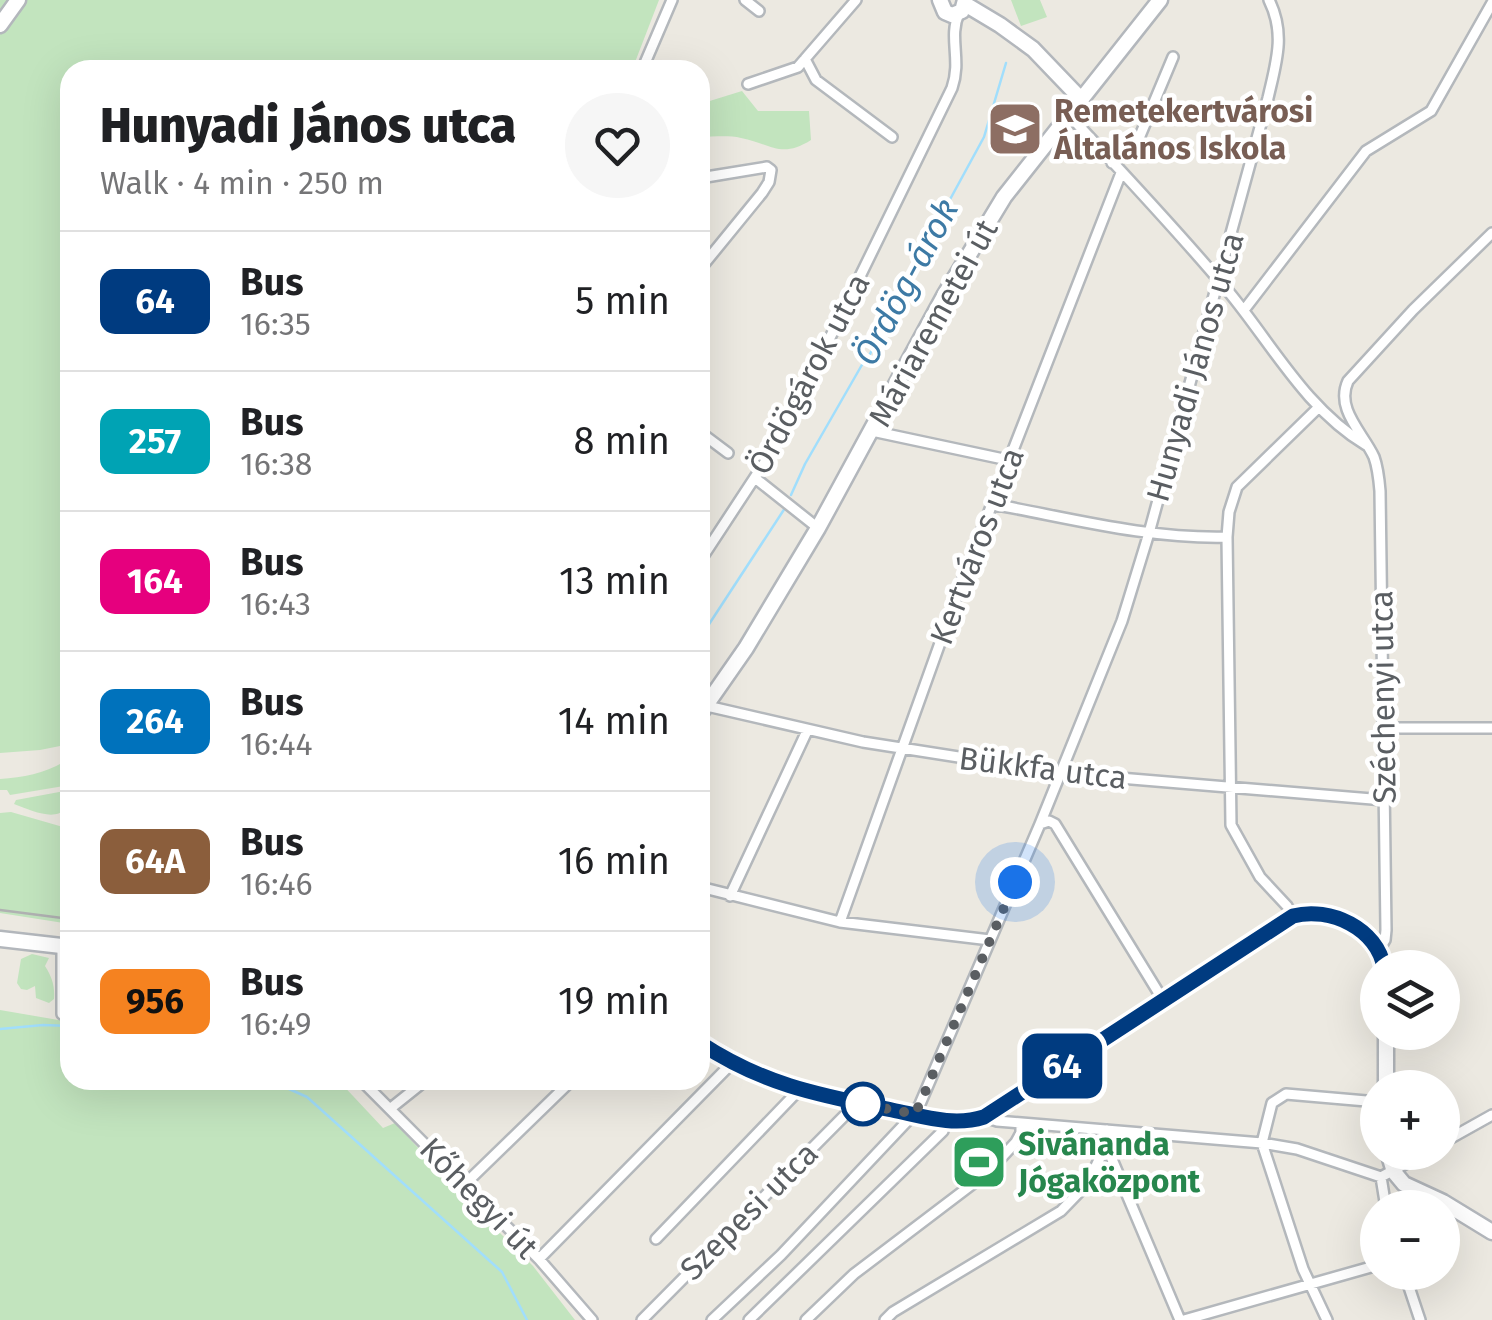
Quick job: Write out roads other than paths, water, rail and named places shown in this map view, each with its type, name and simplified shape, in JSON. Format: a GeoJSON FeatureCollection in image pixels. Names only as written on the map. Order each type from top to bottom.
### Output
{"type":"FeatureCollection","features":[{"type":"Feature","properties":{"kind":"street"},"geometry":{"type":"LineString","coordinates":[[0,25],[18,0]]}},
{"type":"Feature","properties":{"kind":"street"},"geometry":{"type":"LineString","coordinates":[[646,60],[672,0]]}},
{"type":"Feature","properties":{"kind":"street"},"geometry":{"type":"LineString","coordinates":[[746,0],[760,11]]}},
{"type":"Feature","properties":{"kind":"street"},"geometry":{"type":"LineString","coordinates":[[748,84],[798,67],[856,0]]}},
{"type":"Feature","properties":{"kind":"street"},"geometry":{"type":"LineString","coordinates":[[941,0],[945,12],[952,15],[963,7],[1000,25],[1033,49],[1080,98]]}},
{"type":"Feature","properties":{"kind":"street","name":"Máriaremetei út"},"geometry":{"type":"LineString","coordinates":[[710,700],[818,528],[1004,197],[1160,0]]}},
{"type":"Feature","properties":{"kind":"street","name":"Hunyadi János utca"},"geometry":{"type":"LineString","coordinates":[[712,1320],[781,1255],[914,1114],[1040,824],[1122,622],[1149,533],[1276,60],[1280,31],[1269,0]]}},
{"type":"Feature","properties":{"kind":"street"},"geometry":{"type":"LineString","coordinates":[[1244,310],[1366,151],[1431,110],[1492,3]]}},
{"type":"Feature","properties":{"kind":"street","name":"Ördögárok utca"},"geometry":{"type":"LineString","coordinates":[[710,543],[782,436],[952,88],[958,69],[954,31],[963,7]]}},
{"type":"Feature","properties":{"kind":"street"},"geometry":{"type":"LineString","coordinates":[[1112,163],[1136,142],[1173,57]]}},
{"type":"Feature","properties":{"kind":"street"},"geometry":{"type":"LineString","coordinates":[[805,60],[816,80],[892,136]]}},
{"type":"Feature","properties":{"kind":"street"},"geometry":{"type":"LineString","coordinates":[[1068,114],[1219,280],[1293,378],[1345,432],[1367,445]]}},
{"type":"Feature","properties":{"kind":"street"},"geometry":{"type":"LineString","coordinates":[[710,176],[767,167],[771,170],[762,193],[710,257]]}},
{"type":"Feature","properties":{"kind":"street","name":"Kertváros utca"},"geometry":{"type":"LineString","coordinates":[[840,922],[1008,460],[1121,173]]}},
{"type":"Feature","properties":{"kind":"street"},"geometry":{"type":"LineString","coordinates":[[1492,233],[1482,242],[1492,251]]}},
{"type":"Feature","properties":{"kind":"street","name":"Széchenyi utca"},"geometry":{"type":"LineString","coordinates":[[1379,950],[1386,930],[1380,490],[1375,460],[1345,407],[1344,397],[1348,381],[1482,242]]}},
{"type":"Feature","properties":{"kind":"street"},"geometry":{"type":"LineString","coordinates":[[1293,916],[1260,876],[1231,825],[1226,537],[1237,486],[1320,407]]}},
{"type":"Feature","properties":{"kind":"street"},"geometry":{"type":"LineString","coordinates":[[1345,432],[1351,433],[1356,426]]}},
{"type":"Feature","properties":{"kind":"street"},"geometry":{"type":"LineString","coordinates":[[872,431],[1008,460]]}},
{"type":"Feature","properties":{"kind":"street"},"geometry":{"type":"LineString","coordinates":[[710,440],[728,454]]}},
{"type":"Feature","properties":{"kind":"street"},"geometry":{"type":"LineString","coordinates":[[756,478],[818,528]]}},
{"type":"Feature","properties":{"kind":"street"},"geometry":{"type":"LineString","coordinates":[[992,504],[1149,533],[1186,538],[1226,537]]}},
{"type":"Feature","properties":{"kind":"street","name":"Bükkfa utca"},"geometry":{"type":"LineString","coordinates":[[710,711],[902,749],[1060,773],[1384,800]]}},
{"type":"Feature","properties":{"kind":"street"},"geometry":{"type":"LineString","coordinates":[[1383,728],[1492,728]]}},
{"type":"Feature","properties":{"kind":"street"},"geometry":{"type":"LineString","coordinates":[[730,896],[807,731]]}},
{"type":"Feature","properties":{"kind":"street"},"geometry":{"type":"LineString","coordinates":[[1040,824],[1055,824],[1160,996]]}},
{"type":"Feature","properties":{"kind":"street"},"geometry":{"type":"LineString","coordinates":[[710,890],[840,922],[990,940]]}},
{"type":"Feature","properties":{"kind":"street"},"geometry":{"type":"LineString","coordinates":[[710,1049],[732,1063],[799,1090],[945,1121],[971,1121],[984,1117],[1160,996],[1293,916],[1321,914],[1344,922],[1365,933],[1379,950]]}},
{"type":"Feature","properties":{"kind":"street"},"geometry":{"type":"LineString","coordinates":[[0,939],[60,946]]}},
{"type":"Feature","properties":{"kind":"street"},"geometry":{"type":"LineString","coordinates":[[710,1085],[732,1063]]}},
{"type":"Feature","properties":{"kind":"street","name":"Kőhegyi út"},"geometry":{"type":"LineString","coordinates":[[372,1090],[539,1259],[592,1320]]}},
{"type":"Feature","properties":{"kind":"street"},"geometry":{"type":"LineString","coordinates":[[391,1108],[414,1090]]}},
{"type":"Feature","properties":{"kind":"street"},"geometry":{"type":"LineString","coordinates":[[465,1184],[562,1090]]}},
{"type":"Feature","properties":{"kind":"street"},"geometry":{"type":"LineString","coordinates":[[539,1259],[705,1090]]}},
{"type":"Feature","properties":{"kind":"street"},"geometry":{"type":"LineString","coordinates":[[656,1239],[799,1090]]}},
{"type":"Feature","properties":{"kind":"street"},"geometry":{"type":"LineString","coordinates":[[1327,1320],[1310,1285],[1262,1143],[1272,1103],[1286,1094],[1360,1100]]}},
{"type":"Feature","properties":{"kind":"street","name":"Szepesi utca"},"geometry":{"type":"LineString","coordinates":[[642,1320],[857,1103]]}},
{"type":"Feature","properties":{"kind":"street"},"geometry":{"type":"LineString","coordinates":[[1460,1133],[1492,1115]]}},
{"type":"Feature","properties":{"kind":"street"},"geometry":{"type":"LineString","coordinates":[[984,1117],[1297,1149],[1387,1175],[1492,1232]]}},
{"type":"Feature","properties":{"kind":"street"},"geometry":{"type":"LineString","coordinates":[[750,1320],[944,1131],[945,1121]]}},
{"type":"Feature","properties":{"kind":"street"},"geometry":{"type":"LineString","coordinates":[[806,1320],[854,1274],[987,1173],[1016,1142],[1021,1123]]}},
{"type":"Feature","properties":{"kind":"street"},"geometry":{"type":"LineString","coordinates":[[885,1320],[1061,1211],[1088,1183],[1106,1145],[1107,1130]]}},
{"type":"Feature","properties":{"kind":"street"},"geometry":{"type":"LineString","coordinates":[[1106,1145],[1182,1320],[1360,1270]]}},
{"type":"Feature","properties":{"kind":"street"},"geometry":{"type":"LineString","coordinates":[[1387,1170],[1387,1190]]}},
{"type":"Feature","properties":{"kind":"street"},"geometry":{"type":"LineString","coordinates":[[1387,1175],[1395,1170]]}},
{"type":"Feature","properties":{"kind":"street"},"geometry":{"type":"LineString","coordinates":[[1410,1290],[1420,1320]]}},
{"type":"Feature","properties":{"kind":"waterway","name":"Ördög-árok"},"geometry":{"type":"LineString","coordinates":[[791,495],[890,311],[906,290],[984,137],[1006,63]]}},
{"type":"Feature","properties":{"kind":"waterway","name":"Ördög-árok"},"geometry":{"type":"LineString","coordinates":[[710,623],[785,508]]}},
{"type":"Feature","properties":{"kind":"waterway","name":"Ördög-árok"},"geometry":{"type":"LineString","coordinates":[[0,1029],[60,1026]]}},
{"type":"Feature","properties":{"kind":"waterway"},"geometry":{"type":"LineString","coordinates":[[291,1090],[307,1097],[502,1272],[527,1320]]}},
{"type":"Feature","properties":{"kind":"tram line"},"geometry":{"type":"LineString","coordinates":[[0,910],[60,918]]}},
{"type":"Feature","properties":{"kind":"place","name":"Remetekertvárosi Általános Iskola"},"geometry":{"type":"Point","coordinates":[1015,129]}},
{"type":"Feature","properties":{"kind":"place","name":"Sivánanda Jógaközpont"},"geometry":{"type":"Point","coordinates":[979,1162]}}]}
